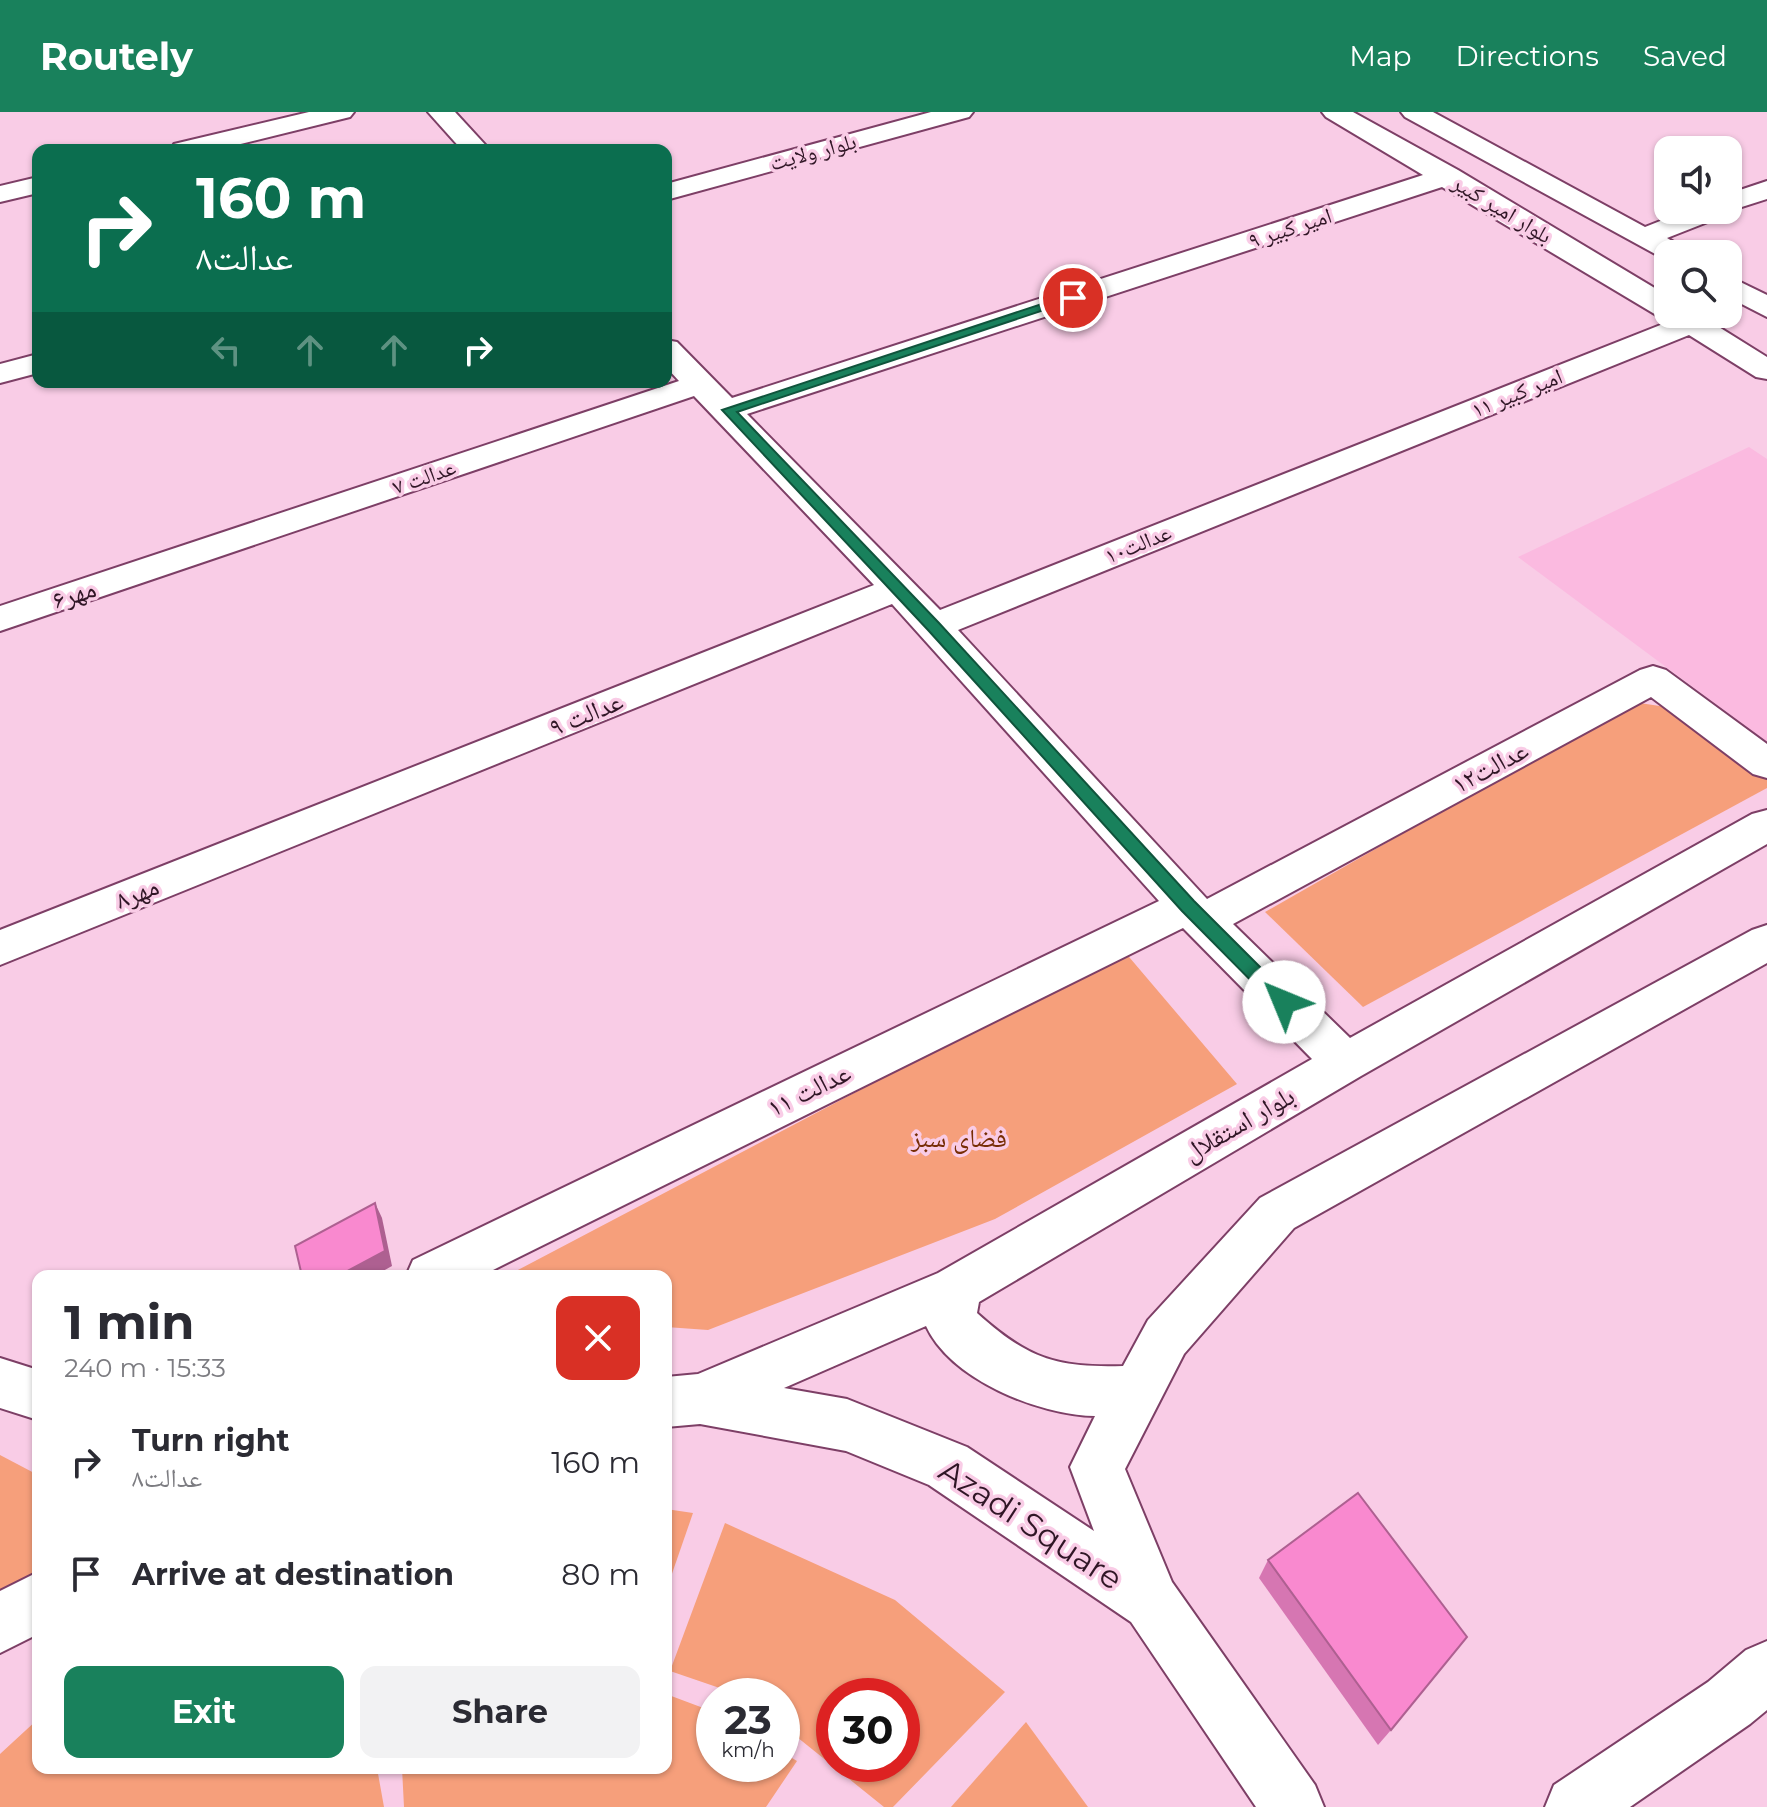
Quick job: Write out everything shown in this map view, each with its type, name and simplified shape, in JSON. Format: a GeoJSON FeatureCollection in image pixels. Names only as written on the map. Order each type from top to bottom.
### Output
{"type":"FeatureCollection","features":[{"type":"Feature","properties":{"kind":"street"},"geometry":{"type":"LineString","coordinates":[[208,144],[341,112]]}},
{"type":"Feature","properties":{"kind":"street"},"geometry":{"type":"LineString","coordinates":[[441,112],[471,144]]}},
{"type":"Feature","properties":{"kind":"street","name":"بلوار ولایت"},"geometry":{"type":"LineString","coordinates":[[672,164],[864,112]]}},
{"type":"Feature","properties":{"kind":"street","name":"بلوار ولایت"},"geometry":{"type":"LineString","coordinates":[[672,190],[960,112]]}},
{"type":"Feature","properties":{"kind":"street","name":"بلوار امیر کبیر"},"geometry":{"type":"LineString","coordinates":[[1335,112],[1654,296]]}},
{"type":"Feature","properties":{"kind":"street","name":"بلوار امیر کبیر"},"geometry":{"type":"LineString","coordinates":[[1414,112],[1654,242]]}},
{"type":"Feature","properties":{"kind":"street","name":"امیر کبیر ۹"},"geometry":{"type":"LineString","coordinates":[[728,410],[1448,176]]}},
{"type":"Feature","properties":{"kind":"street"},"geometry":{"type":"LineString","coordinates":[[0,194],[32,186]]}},
{"type":"Feature","properties":{"kind":"street"},"geometry":{"type":"LineString","coordinates":[[1742,199],[1767,189]]}},
{"type":"Feature","properties":{"kind":"street"},"geometry":{"type":"LineString","coordinates":[[1645,237],[1678,224]]}},
{"type":"Feature","properties":{"kind":"street"},"geometry":{"type":"LineString","coordinates":[[1742,293],[1767,308]]}},
{"type":"Feature","properties":{"kind":"street","name":"امیر کبیر ۱۱"},"geometry":{"type":"LineString","coordinates":[[1343,462],[1654,313]]}},
{"type":"Feature","properties":{"kind":"street","name":"بلوار امیر کبیر"},"geometry":{"type":"LineString","coordinates":[[1704,328],[1767,370]]}},
{"type":"Feature","properties":{"kind":"street"},"geometry":{"type":"LineString","coordinates":[[0,345],[32,337]]}},
{"type":"Feature","properties":{"kind":"street"},"geometry":{"type":"LineString","coordinates":[[672,355],[934,626],[1195,914],[1345,1063]]}},
{"type":"Feature","properties":{"kind":"street"},"geometry":{"type":"LineString","coordinates":[[0,374],[32,365]]}},
{"type":"Feature","properties":{"kind":"street","name":"عدالت ۷"},"geometry":{"type":"LineString","coordinates":[[149,569],[700,384]]}},
{"type":"Feature","properties":{"kind":"street","name":"عدالت۱۰"},"geometry":{"type":"LineString","coordinates":[[934,626],[1343,462]]}},
{"type":"Feature","properties":{"kind":"street","name":"مهر۶"},"geometry":{"type":"LineString","coordinates":[[0,619],[149,569]]}},
{"type":"Feature","properties":{"kind":"street","name":"عدالت ۹"},"geometry":{"type":"LineString","coordinates":[[275,839],[896,589]]}},
{"type":"Feature","properties":{"kind":"street","name":"عدالت۱۲"},"geometry":{"type":"LineString","coordinates":[[1195,914],[1653,679],[1767,764]]}},
{"type":"Feature","properties":{"kind":"street","name":"بلوار استقلال"},"geometry":{"type":"LineString","coordinates":[[683,1401],[956,1289],[1345,1063],[1767,825]]}},
{"type":"Feature","properties":{"kind":"street","name":"مهر۸"},"geometry":{"type":"LineString","coordinates":[[0,948],[275,839]]}},
{"type":"Feature","properties":{"kind":"street","name":"عدالت ۱۱"},"geometry":{"type":"LineString","coordinates":[[444,1270],[1195,914]]}},
{"type":"Feature","properties":{"kind":"street"},"geometry":{"type":"LineString","coordinates":[[1151,1602],[1097,1467],[1166,1337],[1277,1213],[1767,942]]}},
{"type":"Feature","properties":{"kind":"street"},"geometry":{"type":"LineString","coordinates":[[956,1289],[950,1321],[986,1357],[1033,1383],[1085,1394],[1138,1390]]}},
{"type":"Feature","properties":{"kind":"street"},"geometry":{"type":"LineString","coordinates":[[0,1383],[32,1393]]}},
{"type":"Feature","properties":{"kind":"street","name":"Azadi Square"},"geometry":{"type":"LineString","coordinates":[[683,1401],[847,1425],[948,1466],[1151,1602],[1293,1807]]}},
{"type":"Feature","properties":{"kind":"street"},"geometry":{"type":"LineString","coordinates":[[0,1624],[32,1605]]}},
{"type":"Feature","properties":{"kind":"street"},"geometry":{"type":"LineString","coordinates":[[1576,1807],[1729,1703],[1767,1671]]}},
{"type":"Feature","properties":{"kind":"shaded area"},"geometry":{"type":"Polygon","coordinates":[[[1749,447],[1767,459],[1767,742],[1518,557],[1749,447]]]}},
{"type":"Feature","properties":{"kind":"green space"},"geometry":{"type":"Polygon","coordinates":[[[1633,702],[1673,708],[1767,778],[1767,788],[1363,1007],[1265,912],[1633,702]]]}},
{"type":"Feature","properties":{"kind":"green space","name":"فضای سبز"},"geometry":{"type":"Polygon","coordinates":[[[1124,951],[1237,1084],[995,1219],[708,1330],[672,1327],[672,1270],[518,1270],[1124,951]]]}},
{"type":"Feature","properties":{"kind":"green space"},"geometry":{"type":"Polygon","coordinates":[[[0,1455],[32,1472],[32,1578],[0,1601],[0,1455]]]}},
{"type":"Feature","properties":{"kind":"green space"},"geometry":{"type":"Polygon","coordinates":[[[672,1510],[693,1513],[672,1574],[672,1510]]]}},
{"type":"Feature","properties":{"kind":"green space"},"geometry":{"type":"Polygon","coordinates":[[[725,1523],[895,1600],[1005,1692],[920,1779],[920,1678],[816,1678],[816,1752],[800,1739],[800,1678],[696,1680],[672,1672],[725,1523]]]}},
{"type":"Feature","properties":{"kind":"green space"},"geometry":{"type":"Polygon","coordinates":[[[672,1696],[696,1705],[696,1782],[783,1782],[766,1807],[404,1807],[402,1774],[672,1774],[672,1696]]]}},
{"type":"Feature","properties":{"kind":"green space"},"geometry":{"type":"Polygon","coordinates":[[[1026,1722],[1088,1807],[951,1807],[1026,1722]]]}},
{"type":"Feature","properties":{"kind":"green space"},"geometry":{"type":"Polygon","coordinates":[[[32,1725],[32,1774],[378,1774],[384,1807],[0,1807],[0,1754],[32,1725]]]}},
{"type":"Feature","properties":{"kind":"green space"},"geometry":{"type":"Polygon","coordinates":[[[853,1782],[917,1782],[893,1807],[884,1807],[853,1782]]]}},
{"type":"Feature","properties":{"kind":"building"},"geometry":{"type":"Polygon","coordinates":[[[375,1203],[385,1251],[349,1270],[301,1270],[295,1246],[375,1203]]]}},
{"type":"Feature","properties":{"kind":"building"},"geometry":{"type":"Polygon","coordinates":[[[1358,1493],[1467,1637],[1391,1730],[1268,1560],[1358,1493]]]}},
{"type":"Feature","properties":{"kind":"route"},"geometry":{"type":"LineString","coordinates":[[1073,298],[728,410],[934,626],[1188,906],[1284,1002]]}}]}
